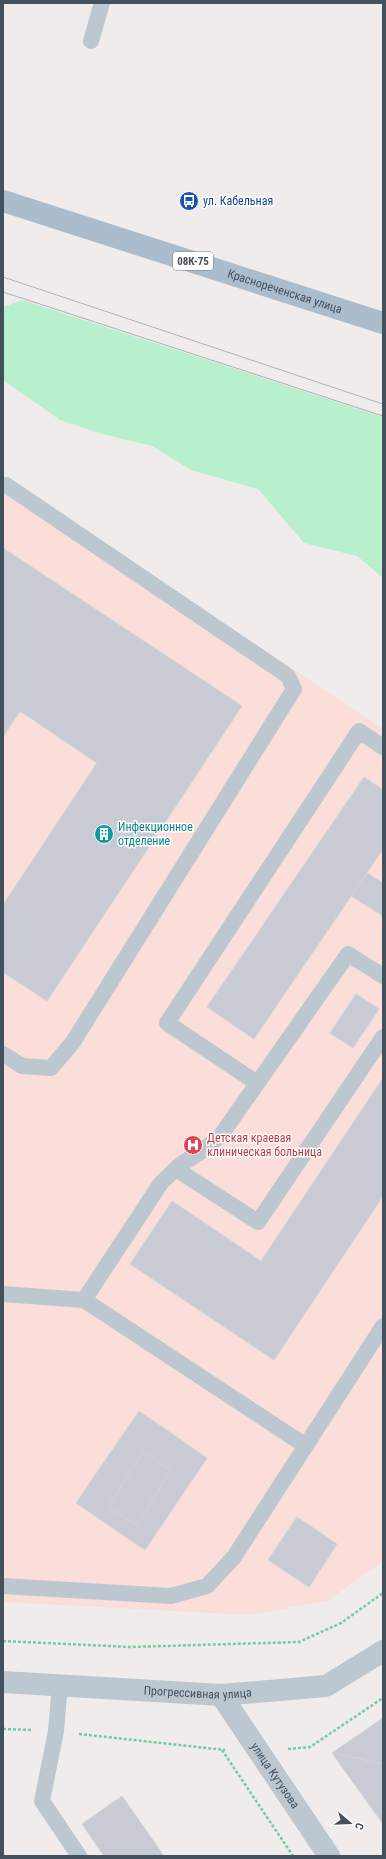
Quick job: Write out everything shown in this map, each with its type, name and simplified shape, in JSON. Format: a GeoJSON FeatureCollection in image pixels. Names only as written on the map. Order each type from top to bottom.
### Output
{"type":"FeatureCollection","features":[{"type":"Feature","properties":{"kind":"main road","name":"Краснореченская улица"},"geometry":{"type":"LineString","coordinates":[[3,201],[383,324]]}},
{"type":"Feature","properties":{"kind":"street","name":"Прогрессивная улица"},"geometry":{"type":"LineString","coordinates":[[3,1682],[60,1684],[221,1695],[326,1686],[383,1652]]}},
{"type":"Feature","properties":{"kind":"street","name":"улица Кутузова"},"geometry":{"type":"LineString","coordinates":[[221,1695],[329,1856]]}},
{"type":"Feature","properties":{"kind":"lane"},"geometry":{"type":"LineString","coordinates":[[91,41],[102,3]]}},
{"type":"Feature","properties":{"kind":"lane"},"geometry":{"type":"LineString","coordinates":[[3,486],[6,485],[288,676],[294,689],[73,1042],[50,1068],[22,1066],[3,1054]]}},
{"type":"Feature","properties":{"kind":"lane"},"geometry":{"type":"LineString","coordinates":[[257,1084],[167,1023],[359,731],[383,747]]}},
{"type":"Feature","properties":{"kind":"lane"},"geometry":{"type":"LineString","coordinates":[[84,1300],[161,1182],[221,1135],[348,954],[383,976]]}},
{"type":"Feature","properties":{"kind":"lane"},"geometry":{"type":"LineString","coordinates":[[176,1169],[258,1222],[383,1037]]}},
{"type":"Feature","properties":{"kind":"lane"},"geometry":{"type":"LineString","coordinates":[[3,1294],[84,1300],[306,1446]]}},
{"type":"Feature","properties":{"kind":"lane"},"geometry":{"type":"LineString","coordinates":[[3,1586],[171,1596],[206,1586],[234,1557],[383,1326]]}},
{"type":"Feature","properties":{"kind":"lane"},"geometry":{"type":"LineString","coordinates":[[60,1684],[56,1731],[42,1801],[79,1856]]}},
{"type":"Feature","properties":{"kind":"path"},"geometry":{"type":"LineString","coordinates":[[3,1640],[130,1647],[299,1642],[341,1623],[383,1593]]}},
{"type":"Feature","properties":{"kind":"path"},"geometry":{"type":"LineString","coordinates":[[3,1729],[56,1731],[222,1750],[260,1752],[310,1747],[383,1698]]}},
{"type":"Feature","properties":{"kind":"path"},"geometry":{"type":"LineString","coordinates":[[222,1750],[292,1856]]}},
{"type":"Feature","properties":{"kind":"shaded area","name":"Детская краевая клиническая больница"},"geometry":{"type":"Polygon","coordinates":[[[3,476],[383,729],[383,1561],[328,1601],[248,1615],[3,1602],[3,476]]]}},
{"type":"Feature","properties":{"kind":"green space"},"geometry":{"type":"Polygon","coordinates":[[[22,300],[383,417],[383,578],[357,556],[304,543],[258,489],[191,470],[152,446],[102,434],[60,420],[3,380],[3,307],[22,300]]]}},
{"type":"Feature","properties":{"kind":"building","name":"Инфекционное отделение"},"geometry":{"type":"Polygon","coordinates":[[[3,548],[242,706],[47,1001],[3,972],[3,905],[97,763],[20,711],[3,737],[3,548]]]}},
{"type":"Feature","properties":{"kind":"building"},"geometry":{"type":"Polygon","coordinates":[[[364,777],[383,790],[383,849],[254,1039],[207,1007],[364,777]]]}},
{"type":"Feature","properties":{"kind":"building"},"geometry":{"type":"Polygon","coordinates":[[[367,873],[383,883],[383,916],[351,896],[367,873]]]}},
{"type":"Feature","properties":{"kind":"building"},"geometry":{"type":"Polygon","coordinates":[[[356,994],[379,1009],[353,1048],[330,1033],[356,994]]]}},
{"type":"Feature","properties":{"kind":"building"},"geometry":{"type":"Polygon","coordinates":[[[383,1078],[383,1196],[274,1360],[130,1264],[172,1201],[261,1261],[383,1078]]]}},
{"type":"Feature","properties":{"kind":"building"},"geometry":{"type":"Polygon","coordinates":[[[139,1411],[207,1458],[145,1550],[76,1503],[139,1411]]]}},
{"type":"Feature","properties":{"kind":"building"},"geometry":{"type":"Polygon","coordinates":[[[143,1452],[171,1470],[137,1525],[108,1507],[143,1452]]]}},
{"type":"Feature","properties":{"kind":"building"},"geometry":{"type":"Polygon","coordinates":[[[297,1517],[337,1544],[309,1587],[268,1560],[297,1517]]]}},
{"type":"Feature","properties":{"kind":"building"},"geometry":{"type":"Polygon","coordinates":[[[383,1718],[383,1764],[332,1753],[383,1718]]]}},
{"type":"Feature","properties":{"kind":"building"},"geometry":{"type":"Polygon","coordinates":[[[332,1753],[383,1764],[383,1824],[332,1753]]]}},
{"type":"Feature","properties":{"kind":"building"},"geometry":{"type":"Polygon","coordinates":[[[122,1796],[164,1856],[104,1856],[82,1824],[122,1796]]]}},
{"type":"Feature","properties":{"kind":"tram line"},"geometry":{"type":"LineString","coordinates":[[3,277],[383,404]]}},
{"type":"Feature","properties":{"kind":"tram line"},"geometry":{"type":"LineString","coordinates":[[3,292],[383,416]]}},
{"type":"Feature","properties":{"kind":"place","name":"ул. Кабельная"},"geometry":{"type":"Point","coordinates":[189,201]}},
{"type":"Feature","properties":{"kind":"place","name":"Инфекционное отделение"},"geometry":{"type":"Point","coordinates":[104,834]}},
{"type":"Feature","properties":{"kind":"place","name":"Детская краевая клиническая больница"},"geometry":{"type":"Point","coordinates":[193,1145]}}]}
